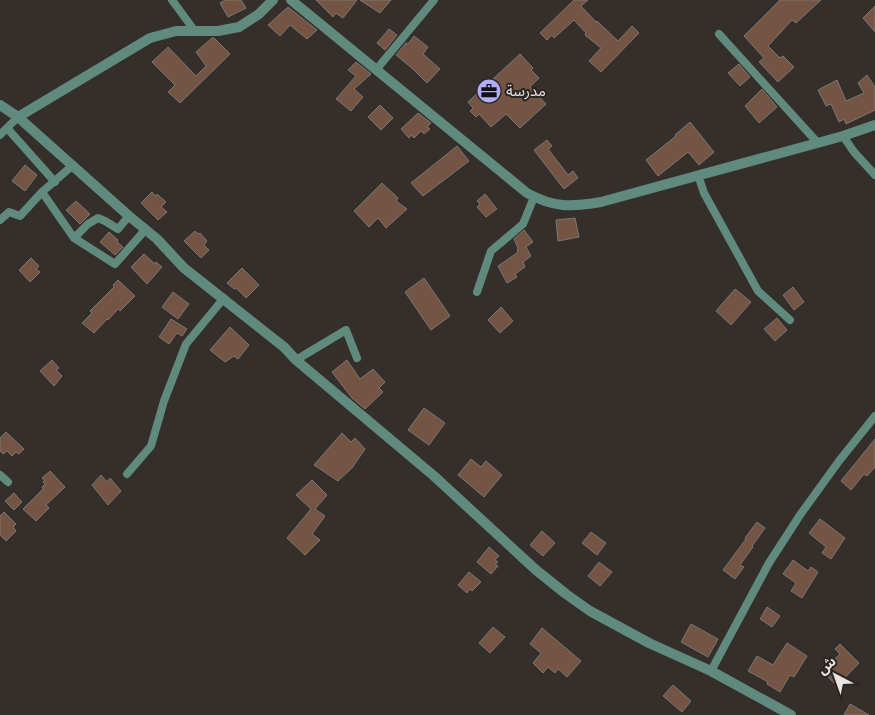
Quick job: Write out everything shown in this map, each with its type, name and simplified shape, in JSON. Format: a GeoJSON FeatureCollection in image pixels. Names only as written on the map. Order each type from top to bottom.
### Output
{"type":"FeatureCollection","features":[{"type":"Feature","properties":{"kind":"street"},"geometry":{"type":"LineString","coordinates":[[172,0],[194,30]]}},
{"type":"Feature","properties":{"kind":"street"},"geometry":{"type":"LineString","coordinates":[[0,135],[18,117],[150,38],[176,30],[218,31],[239,27],[259,14],[273,0]]}},
{"type":"Feature","properties":{"kind":"street"},"geometry":{"type":"LineString","coordinates":[[291,0],[506,177],[534,197],[560,206],[576,207],[601,202],[875,126]]}},
{"type":"Feature","properties":{"kind":"street"},"geometry":{"type":"LineString","coordinates":[[376,70],[434,0]]}},
{"type":"Feature","properties":{"kind":"street"},"geometry":{"type":"LineString","coordinates":[[719,34],[817,142]]}},
{"type":"Feature","properties":{"kind":"street"},"geometry":{"type":"LineString","coordinates":[[0,105],[18,117],[146,229],[184,268],[284,347],[296,360],[434,476],[536,570],[566,594],[590,611],[649,643],[711,671],[792,715]]}},
{"type":"Feature","properties":{"kind":"street"},"geometry":{"type":"LineString","coordinates":[[7,128],[55,182]]}},
{"type":"Feature","properties":{"kind":"street"},"geometry":{"type":"LineString","coordinates":[[843,136],[854,152],[875,175]]}},
{"type":"Feature","properties":{"kind":"street"},"geometry":{"type":"LineString","coordinates":[[0,220],[9,212],[20,216],[42,192],[72,166]]}},
{"type":"Feature","properties":{"kind":"street"},"geometry":{"type":"LineString","coordinates":[[698,175],[704,193],[758,291],[790,320]]}},
{"type":"Feature","properties":{"kind":"street"},"geometry":{"type":"LineString","coordinates":[[42,192],[74,238],[115,264],[146,229]]}},
{"type":"Feature","properties":{"kind":"street"},"geometry":{"type":"LineString","coordinates":[[477,292],[491,251],[523,224],[534,197]]}},
{"type":"Feature","properties":{"kind":"street"},"geometry":{"type":"LineString","coordinates":[[74,238],[88,224],[98,218],[118,229],[129,216]]}},
{"type":"Feature","properties":{"kind":"street"},"geometry":{"type":"LineString","coordinates":[[127,474],[151,446],[164,401],[186,344],[224,298]]}},
{"type":"Feature","properties":{"kind":"street"},"geometry":{"type":"LineString","coordinates":[[296,360],[346,330],[357,358]]}},
{"type":"Feature","properties":{"kind":"street"},"geometry":{"type":"LineString","coordinates":[[711,671],[779,547],[839,461],[875,416]]}},
{"type":"Feature","properties":{"kind":"street"},"geometry":{"type":"LineString","coordinates":[[0,475],[8,482]]}},
{"type":"Feature","properties":{"kind":"building"},"geometry":{"type":"Polygon","coordinates":[[[225,0],[241,0],[246,8],[228,17],[220,3],[225,0]]]}},
{"type":"Feature","properties":{"kind":"building"},"geometry":{"type":"Polygon","coordinates":[[[316,0],[357,0],[343,18],[336,13],[333,17],[316,0]]]}},
{"type":"Feature","properties":{"kind":"building"},"geometry":{"type":"Polygon","coordinates":[[[360,0],[391,0],[380,13],[360,0]]]}},
{"type":"Feature","properties":{"kind":"building"},"geometry":{"type":"Polygon","coordinates":[[[574,0],[588,0],[581,6],[618,41],[632,26],[639,33],[601,72],[589,61],[601,48],[585,35],[586,33],[574,20],[554,38],[552,35],[547,40],[540,33],[574,0]]]}},
{"type":"Feature","properties":{"kind":"building"},"geometry":{"type":"Polygon","coordinates":[[[780,0],[821,0],[796,23],[792,20],[768,46],[780,58],[783,56],[794,67],[778,82],[759,62],[764,58],[744,36],[780,0]]]}},
{"type":"Feature","properties":{"kind":"building"},"geometry":{"type":"Polygon","coordinates":[[[875,6],[875,32],[863,18],[875,6]]]}},
{"type":"Feature","properties":{"kind":"building"},"geometry":{"type":"Polygon","coordinates":[[[288,7],[317,30],[307,39],[290,25],[280,36],[268,25],[288,7]]]}},
{"type":"Feature","properties":{"kind":"building"},"geometry":{"type":"Polygon","coordinates":[[[389,29],[397,35],[385,50],[377,43],[389,29]]]}},
{"type":"Feature","properties":{"kind":"building"},"geometry":{"type":"Polygon","coordinates":[[[414,36],[428,47],[423,54],[440,69],[427,83],[396,55],[414,36]]]}},
{"type":"Feature","properties":{"kind":"building"},"geometry":{"type":"Polygon","coordinates":[[[212,38],[230,54],[180,103],[168,92],[175,85],[152,62],[168,47],[196,76],[206,66],[196,52],[212,38]]]}},
{"type":"Feature","properties":{"kind":"building"},"geometry":{"type":"Polygon","coordinates":[[[520,54],[533,68],[531,70],[539,78],[530,87],[546,104],[520,128],[506,114],[491,127],[479,114],[476,117],[470,111],[473,108],[468,102],[520,54]]]}},
{"type":"Feature","properties":{"kind":"building"},"geometry":{"type":"Polygon","coordinates":[[[356,62],[371,74],[354,89],[363,97],[351,111],[336,99],[356,76],[348,70],[356,62]]]}},
{"type":"Feature","properties":{"kind":"building"},"geometry":{"type":"Polygon","coordinates":[[[739,64],[750,77],[740,86],[728,73],[739,64]]]}},
{"type":"Feature","properties":{"kind":"building"},"geometry":{"type":"Polygon","coordinates":[[[867,75],[875,87],[875,110],[846,124],[844,119],[839,122],[831,104],[826,106],[818,90],[837,80],[846,101],[864,93],[858,83],[867,75]]]}},
{"type":"Feature","properties":{"kind":"building"},"geometry":{"type":"Polygon","coordinates":[[[762,89],[777,107],[759,123],[745,106],[762,89]]]}},
{"type":"Feature","properties":{"kind":"building"},"geometry":{"type":"Polygon","coordinates":[[[380,105],[393,118],[381,130],[368,117],[380,105]]]}},
{"type":"Feature","properties":{"kind":"building"},"geometry":{"type":"Polygon","coordinates":[[[418,113],[431,123],[427,127],[430,129],[424,134],[421,131],[414,138],[411,135],[409,138],[401,129],[418,113]]]}},
{"type":"Feature","properties":{"kind":"building"},"geometry":{"type":"Polygon","coordinates":[[[690,122],[714,152],[699,165],[688,152],[658,176],[646,160],[690,122]]]}},
{"type":"Feature","properties":{"kind":"building"},"geometry":{"type":"Polygon","coordinates":[[[547,140],[552,146],[548,149],[568,175],[573,171],[578,178],[564,189],[534,150],[547,140]]]}},
{"type":"Feature","properties":{"kind":"building"},"geometry":{"type":"Polygon","coordinates":[[[457,146],[469,161],[423,196],[411,183],[457,146]]]}},
{"type":"Feature","properties":{"kind":"building"},"geometry":{"type":"Polygon","coordinates":[[[25,165],[37,175],[25,191],[12,181],[25,165]]]}},
{"type":"Feature","properties":{"kind":"building"},"geometry":{"type":"Polygon","coordinates":[[[382,183],[398,198],[396,201],[407,209],[386,228],[378,218],[369,227],[354,211],[382,183]]]}},
{"type":"Feature","properties":{"kind":"building"},"geometry":{"type":"Polygon","coordinates":[[[152,192],[155,196],[157,194],[166,202],[161,207],[167,212],[158,220],[141,203],[152,192]]]}},
{"type":"Feature","properties":{"kind":"building"},"geometry":{"type":"Polygon","coordinates":[[[485,194],[497,209],[486,217],[477,207],[480,204],[477,201],[485,194]]]}},
{"type":"Feature","properties":{"kind":"building"},"geometry":{"type":"Polygon","coordinates":[[[76,201],[90,214],[80,224],[66,210],[76,201]]]}},
{"type":"Feature","properties":{"kind":"building"},"geometry":{"type":"Polygon","coordinates":[[[575,218],[579,237],[558,241],[556,220],[575,218]]]}},
{"type":"Feature","properties":{"kind":"building"},"geometry":{"type":"Polygon","coordinates":[[[524,230],[533,242],[526,247],[531,256],[523,262],[525,267],[515,274],[517,277],[507,283],[498,266],[517,253],[518,248],[514,239],[524,230]]]}},
{"type":"Feature","properties":{"kind":"building"},"geometry":{"type":"Polygon","coordinates":[[[195,231],[198,234],[200,233],[207,241],[204,245],[209,250],[201,258],[184,241],[195,231]]]}},
{"type":"Feature","properties":{"kind":"building"},"geometry":{"type":"Polygon","coordinates":[[[109,232],[123,247],[115,255],[100,242],[109,232]]]}},
{"type":"Feature","properties":{"kind":"building"},"geometry":{"type":"Polygon","coordinates":[[[144,254],[155,264],[156,262],[162,267],[147,284],[131,267],[144,254]]]}},
{"type":"Feature","properties":{"kind":"building"},"geometry":{"type":"Polygon","coordinates":[[[31,258],[39,266],[36,269],[40,272],[30,282],[19,270],[31,258]]]}},
{"type":"Feature","properties":{"kind":"building"},"geometry":{"type":"Polygon","coordinates":[[[242,268],[259,285],[246,298],[236,288],[234,289],[227,283],[242,268]]]}},
{"type":"Feature","properties":{"kind":"building"},"geometry":{"type":"Polygon","coordinates":[[[424,278],[450,316],[431,330],[405,292],[424,278]]]}},
{"type":"Feature","properties":{"kind":"building"},"geometry":{"type":"Polygon","coordinates":[[[118,280],[135,296],[120,311],[118,309],[94,333],[82,323],[92,313],[90,311],[114,287],[113,285],[118,280]]]}},
{"type":"Feature","properties":{"kind":"building"},"geometry":{"type":"Polygon","coordinates":[[[793,287],[804,302],[794,310],[783,295],[793,287]]]}},
{"type":"Feature","properties":{"kind":"building"},"geometry":{"type":"Polygon","coordinates":[[[735,289],[751,302],[731,325],[716,311],[735,289]]]}},
{"type":"Feature","properties":{"kind":"building"},"geometry":{"type":"Polygon","coordinates":[[[173,292],[189,304],[178,319],[162,307],[173,292]]]}},
{"type":"Feature","properties":{"kind":"building"},"geometry":{"type":"Polygon","coordinates":[[[501,307],[513,321],[500,333],[488,320],[501,307]]]}},
{"type":"Feature","properties":{"kind":"building"},"geometry":{"type":"Polygon","coordinates":[[[777,318],[787,330],[775,341],[764,329],[777,318]]]}},
{"type":"Feature","properties":{"kind":"building"},"geometry":{"type":"Polygon","coordinates":[[[171,319],[187,329],[182,336],[177,333],[169,344],[159,337],[171,319]]]}},
{"type":"Feature","properties":{"kind":"building"},"geometry":{"type":"Polygon","coordinates":[[[230,327],[249,345],[238,359],[234,356],[225,362],[210,350],[230,327]]]}},
{"type":"Feature","properties":{"kind":"building"},"geometry":{"type":"Polygon","coordinates":[[[52,360],[59,368],[56,370],[62,376],[54,386],[40,371],[52,360]]]}},
{"type":"Feature","properties":{"kind":"building"},"geometry":{"type":"Polygon","coordinates":[[[347,360],[360,379],[373,369],[385,382],[379,388],[383,392],[365,409],[352,398],[332,372],[347,360]]]}},
{"type":"Feature","properties":{"kind":"building"},"geometry":{"type":"Polygon","coordinates":[[[424,408],[445,423],[429,445],[408,430],[424,408]]]}},
{"type":"Feature","properties":{"kind":"building"},"geometry":{"type":"Polygon","coordinates":[[[6,432],[24,449],[19,454],[16,452],[12,456],[7,451],[3,454],[0,451],[0,438],[6,432]]]}},
{"type":"Feature","properties":{"kind":"building"},"geometry":{"type":"Polygon","coordinates":[[[342,433],[351,442],[355,438],[365,449],[352,468],[338,481],[314,465],[342,433]]]}},
{"type":"Feature","properties":{"kind":"building"},"geometry":{"type":"Polygon","coordinates":[[[875,439],[875,467],[867,476],[864,474],[851,490],[841,481],[875,439]]]}},
{"type":"Feature","properties":{"kind":"building"},"geometry":{"type":"Polygon","coordinates":[[[471,459],[481,467],[486,461],[502,475],[484,497],[458,475],[471,459]]]}},
{"type":"Feature","properties":{"kind":"building"},"geometry":{"type":"Polygon","coordinates":[[[50,471],[65,487],[46,505],[49,508],[36,521],[23,509],[43,489],[42,487],[45,484],[43,482],[45,481],[42,478],[50,471]]]}},
{"type":"Feature","properties":{"kind":"building"},"geometry":{"type":"Polygon","coordinates":[[[101,475],[107,482],[110,478],[121,491],[108,505],[92,485],[101,475]]]}},
{"type":"Feature","properties":{"kind":"building"},"geometry":{"type":"Polygon","coordinates":[[[312,480],[327,495],[315,509],[325,516],[312,534],[320,540],[305,555],[287,538],[311,509],[296,495],[312,480]]]}},
{"type":"Feature","properties":{"kind":"building"},"geometry":{"type":"Polygon","coordinates":[[[14,493],[22,502],[14,510],[5,501],[14,493]]]}},
{"type":"Feature","properties":{"kind":"building"},"geometry":{"type":"Polygon","coordinates":[[[4,512],[16,524],[13,527],[16,531],[6,541],[0,535],[0,516],[4,512]]]}},
{"type":"Feature","properties":{"kind":"building"},"geometry":{"type":"Polygon","coordinates":[[[820,519],[845,538],[831,559],[822,553],[826,547],[809,533],[820,519]]]}},
{"type":"Feature","properties":{"kind":"building"},"geometry":{"type":"Polygon","coordinates":[[[757,522],[765,528],[740,565],[744,567],[735,579],[723,570],[757,522]]]}},
{"type":"Feature","properties":{"kind":"building"},"geometry":{"type":"Polygon","coordinates":[[[542,531],[555,543],[543,556],[530,545],[542,531]]]}},
{"type":"Feature","properties":{"kind":"building"},"geometry":{"type":"Polygon","coordinates":[[[591,532],[606,543],[597,555],[582,543],[591,532]]]}},
{"type":"Feature","properties":{"kind":"building"},"geometry":{"type":"Polygon","coordinates":[[[489,547],[499,556],[495,560],[498,562],[495,564],[498,566],[491,574],[477,562],[489,547]]]}},
{"type":"Feature","properties":{"kind":"building"},"geometry":{"type":"Polygon","coordinates":[[[793,560],[808,571],[811,567],[818,572],[802,598],[791,591],[796,583],[783,574],[793,560]]]}},
{"type":"Feature","properties":{"kind":"building"},"geometry":{"type":"Polygon","coordinates":[[[599,562],[612,572],[600,586],[588,576],[599,562]]]}},
{"type":"Feature","properties":{"kind":"building"},"geometry":{"type":"Polygon","coordinates":[[[469,572],[481,582],[472,591],[470,589],[467,593],[458,585],[469,572]]]}},
{"type":"Feature","properties":{"kind":"building"},"geometry":{"type":"Polygon","coordinates":[[[767,607],[780,616],[772,627],[760,619],[767,607]]]}},
{"type":"Feature","properties":{"kind":"building"},"geometry":{"type":"Polygon","coordinates":[[[691,624],[718,639],[708,657],[681,642],[691,624]]]}},
{"type":"Feature","properties":{"kind":"building"},"geometry":{"type":"Polygon","coordinates":[[[493,627],[505,637],[490,653],[479,643],[493,627]]]}},
{"type":"Feature","properties":{"kind":"building"},"geometry":{"type":"Polygon","coordinates":[[[542,628],[581,661],[567,677],[558,669],[555,673],[548,667],[543,673],[533,663],[541,653],[530,644],[542,628]]]}},
{"type":"Feature","properties":{"kind":"building"},"geometry":{"type":"Polygon","coordinates":[[[787,643],[807,656],[794,677],[790,675],[780,692],[767,684],[768,682],[748,671],[757,656],[773,665],[787,643]]]}},
{"type":"Feature","properties":{"kind":"building"},"geometry":{"type":"Polygon","coordinates":[[[840,644],[859,663],[837,686],[822,671],[840,654],[835,649],[840,644]]]}},
{"type":"Feature","properties":{"kind":"building"},"geometry":{"type":"Polygon","coordinates":[[[673,685],[691,701],[682,712],[663,696],[673,685]]]}},
{"type":"Feature","properties":{"kind":"building"},"geometry":{"type":"Polygon","coordinates":[[[850,704],[869,715],[844,715],[850,704]]]}},
{"type":"Feature","properties":{"kind":"place","name":"مدرسة"},"geometry":{"type":"Point","coordinates":[489,91]}}]}
